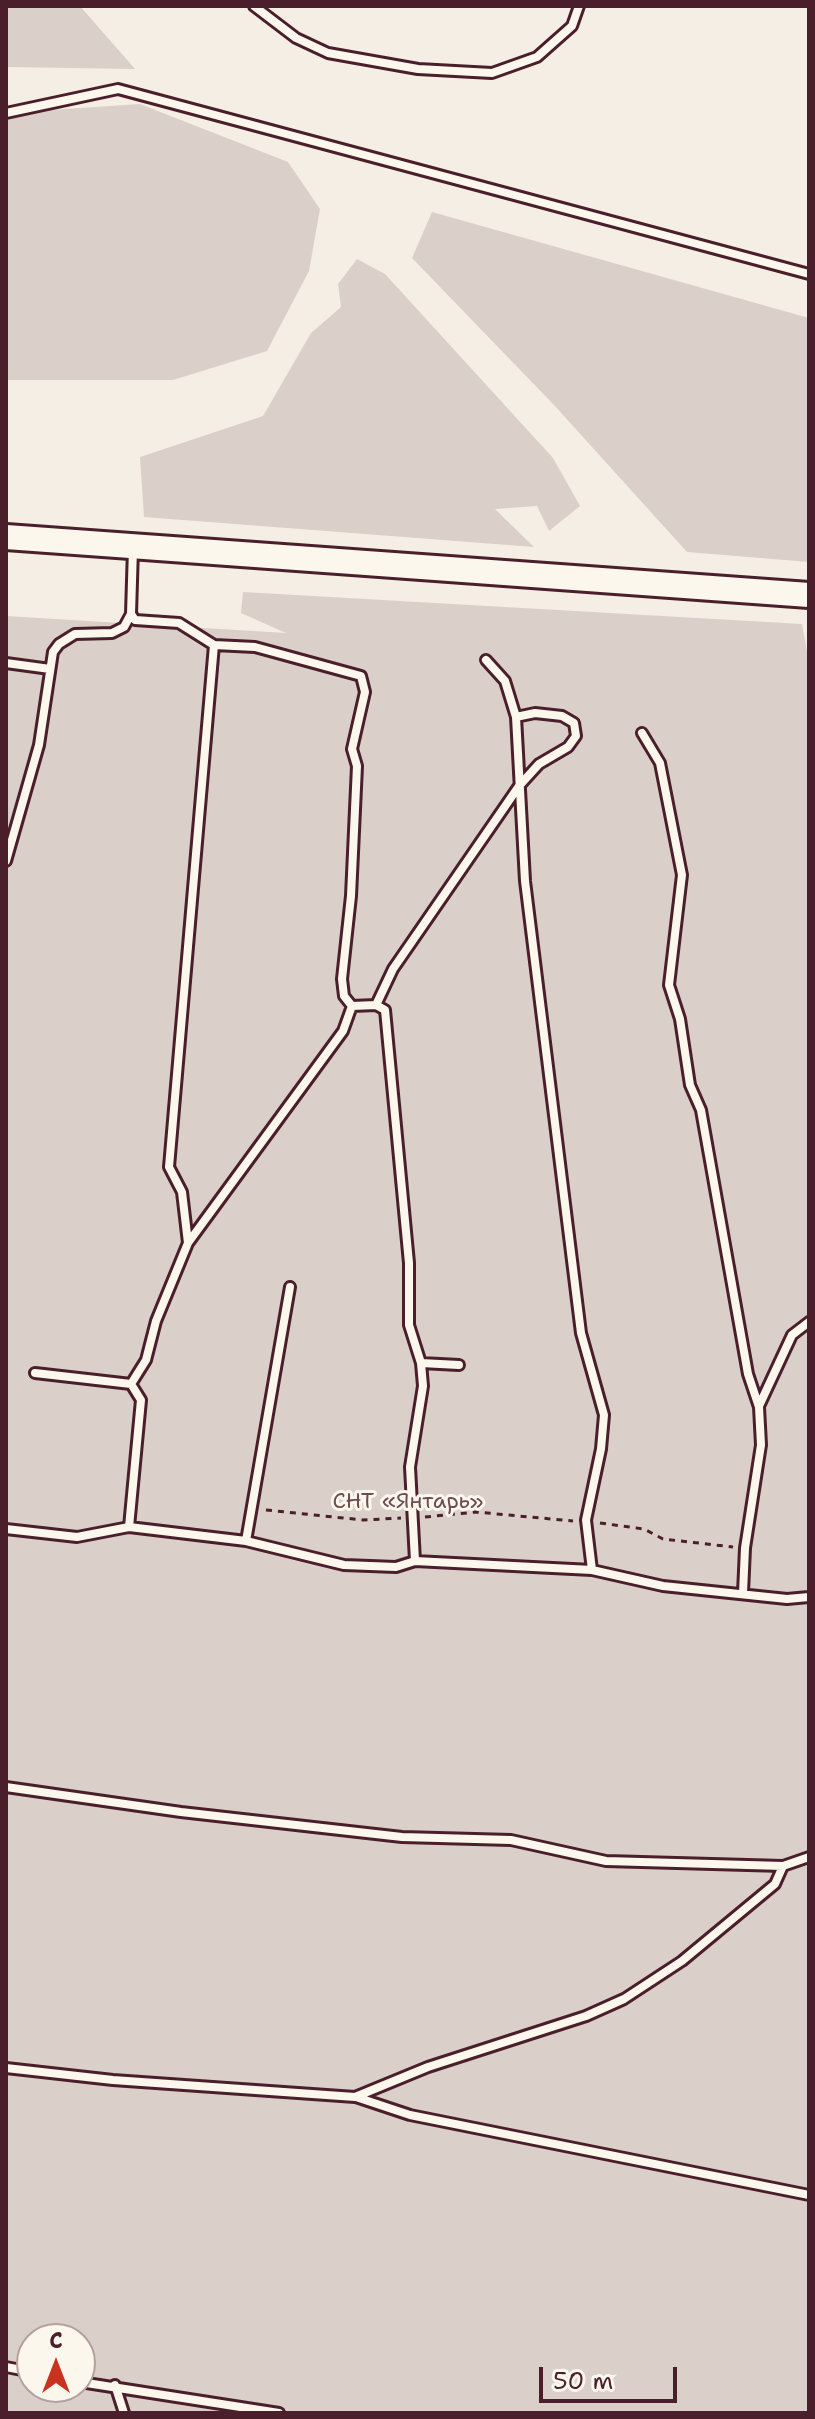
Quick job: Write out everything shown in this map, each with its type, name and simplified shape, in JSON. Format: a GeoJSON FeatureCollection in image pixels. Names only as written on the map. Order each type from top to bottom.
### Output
{"type":"FeatureCollection","features":[{"type":"Feature","properties":{"kind":"main road"},"geometry":{"type":"LineString","coordinates":[[6,537],[809,595]]}},
{"type":"Feature","properties":{"kind":"lane"},"geometry":{"type":"LineString","coordinates":[[254,6],[296,38],[328,53],[418,69],[492,73],[537,57],[572,26],[579,6]]}},
{"type":"Feature","properties":{"kind":"lane"},"geometry":{"type":"LineString","coordinates":[[6,113],[118,89],[809,274]]}},
{"type":"Feature","properties":{"kind":"lane"},"geometry":{"type":"LineString","coordinates":[[6,861],[39,745],[50,669],[59,644],[75,634],[112,633],[124,627],[131,614],[133,545]]}},
{"type":"Feature","properties":{"kind":"lane"},"geometry":{"type":"LineString","coordinates":[[131,614],[135,620],[179,623],[214,645],[255,647],[361,676],[365,692],[352,749],[357,766],[351,896],[342,979],[344,996],[352,1006]]}},
{"type":"Feature","properties":{"kind":"lane"},"geometry":{"type":"LineString","coordinates":[[188,1243],[182,1192],[169,1167],[214,645]]}},
{"type":"Feature","properties":{"kind":"lane"},"geometry":{"type":"LineString","coordinates":[[486,660],[505,681],[516,717],[525,881],[581,1333],[604,1415],[601,1449],[586,1520],[592,1570]]}},
{"type":"Feature","properties":{"kind":"lane"},"geometry":{"type":"LineString","coordinates":[[6,663],[50,669]]}},
{"type":"Feature","properties":{"kind":"lane"},"geometry":{"type":"LineString","coordinates":[[376,1005],[393,969],[519,786],[539,764],[568,747],[576,736],[574,723],[562,716],[535,713],[516,717]]}},
{"type":"Feature","properties":{"kind":"lane"},"geometry":{"type":"LineString","coordinates":[[642,733],[660,763],[682,875],[669,985],[680,1019],[690,1085],[701,1110],[748,1374],[759,1407],[761,1445],[745,1548],[743,1593]]}},
{"type":"Feature","properties":{"kind":"lane"},"geometry":{"type":"LineString","coordinates":[[352,1006],[376,1005],[385,1010],[409,1263],[409,1325],[421,1363],[423,1386],[410,1467],[415,1561]]}},
{"type":"Feature","properties":{"kind":"lane"},"geometry":{"type":"LineString","coordinates":[[131,1384],[146,1360],[156,1321],[188,1243],[343,1031],[352,1006]]}},
{"type":"Feature","properties":{"kind":"lane"},"geometry":{"type":"LineString","coordinates":[[246,1541],[249,1508],[290,1287]]}},
{"type":"Feature","properties":{"kind":"lane"},"geometry":{"type":"LineString","coordinates":[[759,1407],[792,1335],[809,1322]]}},
{"type":"Feature","properties":{"kind":"lane"},"geometry":{"type":"LineString","coordinates":[[421,1363],[459,1365]]}},
{"type":"Feature","properties":{"kind":"lane"},"geometry":{"type":"LineString","coordinates":[[35,1373],[131,1384]]}},
{"type":"Feature","properties":{"kind":"lane"},"geometry":{"type":"LineString","coordinates":[[129,1527],[142,1418],[141,1400],[131,1384]]}},
{"type":"Feature","properties":{"kind":"lane"},"geometry":{"type":"LineString","coordinates":[[6,1529],[77,1537],[129,1527],[246,1541],[344,1565],[396,1567],[415,1561],[592,1570],[663,1586],[787,1599],[809,1597]]}},
{"type":"Feature","properties":{"kind":"lane"},"geometry":{"type":"LineString","coordinates":[[6,1787],[181,1812],[402,1837],[511,1840],[606,1861],[783,1866],[809,1857]]}},
{"type":"Feature","properties":{"kind":"lane"},"geometry":{"type":"LineString","coordinates":[[355,2097],[428,2067],[586,2016],[624,1999],[682,1961],[775,1884],[783,1866]]}},
{"type":"Feature","properties":{"kind":"lane"},"geometry":{"type":"LineString","coordinates":[[6,2068],[113,2080],[355,2097],[410,2115],[809,2195]]}},
{"type":"Feature","properties":{"kind":"lane"},"geometry":{"type":"LineString","coordinates":[[96,2383],[279,2413]]}},
{"type":"Feature","properties":{"kind":"lane"},"geometry":{"type":"LineString","coordinates":[[115,2385],[124,2413]]}},
{"type":"Feature","properties":{"kind":"path"},"geometry":{"type":"LineString","coordinates":[[249,1508],[363,1520],[476,1512],[566,1522],[586,1520],[644,1529],[663,1539],[745,1548]]}},
{"type":"Feature","properties":{"kind":"green space"},"geometry":{"type":"Polygon","coordinates":[[[6,6],[80,6],[135,69],[6,67],[6,6]]]}},
{"type":"Feature","properties":{"kind":"green space"},"geometry":{"type":"Polygon","coordinates":[[[140,104],[288,162],[320,209],[309,271],[267,351],[173,380],[6,380],[6,113],[140,104]]]}},
{"type":"Feature","properties":{"kind":"green space"},"geometry":{"type":"Polygon","coordinates":[[[432,212],[809,318],[809,562],[687,552],[554,405],[412,258],[432,212]]]}},
{"type":"Feature","properties":{"kind":"green space"},"geometry":{"type":"Polygon","coordinates":[[[357,259],[385,274],[553,458],[580,506],[549,531],[537,506],[495,509],[534,547],[144,517],[140,457],[263,416],[311,333],[341,307],[338,284],[357,259]]]}},
{"type":"Feature","properties":{"kind":"green space","name":"СНТ «Янтарь»"},"geometry":{"type":"Polygon","coordinates":[[[243,592],[802,624],[809,662],[809,2413],[6,2413],[6,616],[286,633],[241,613],[243,592]]]}}]}
